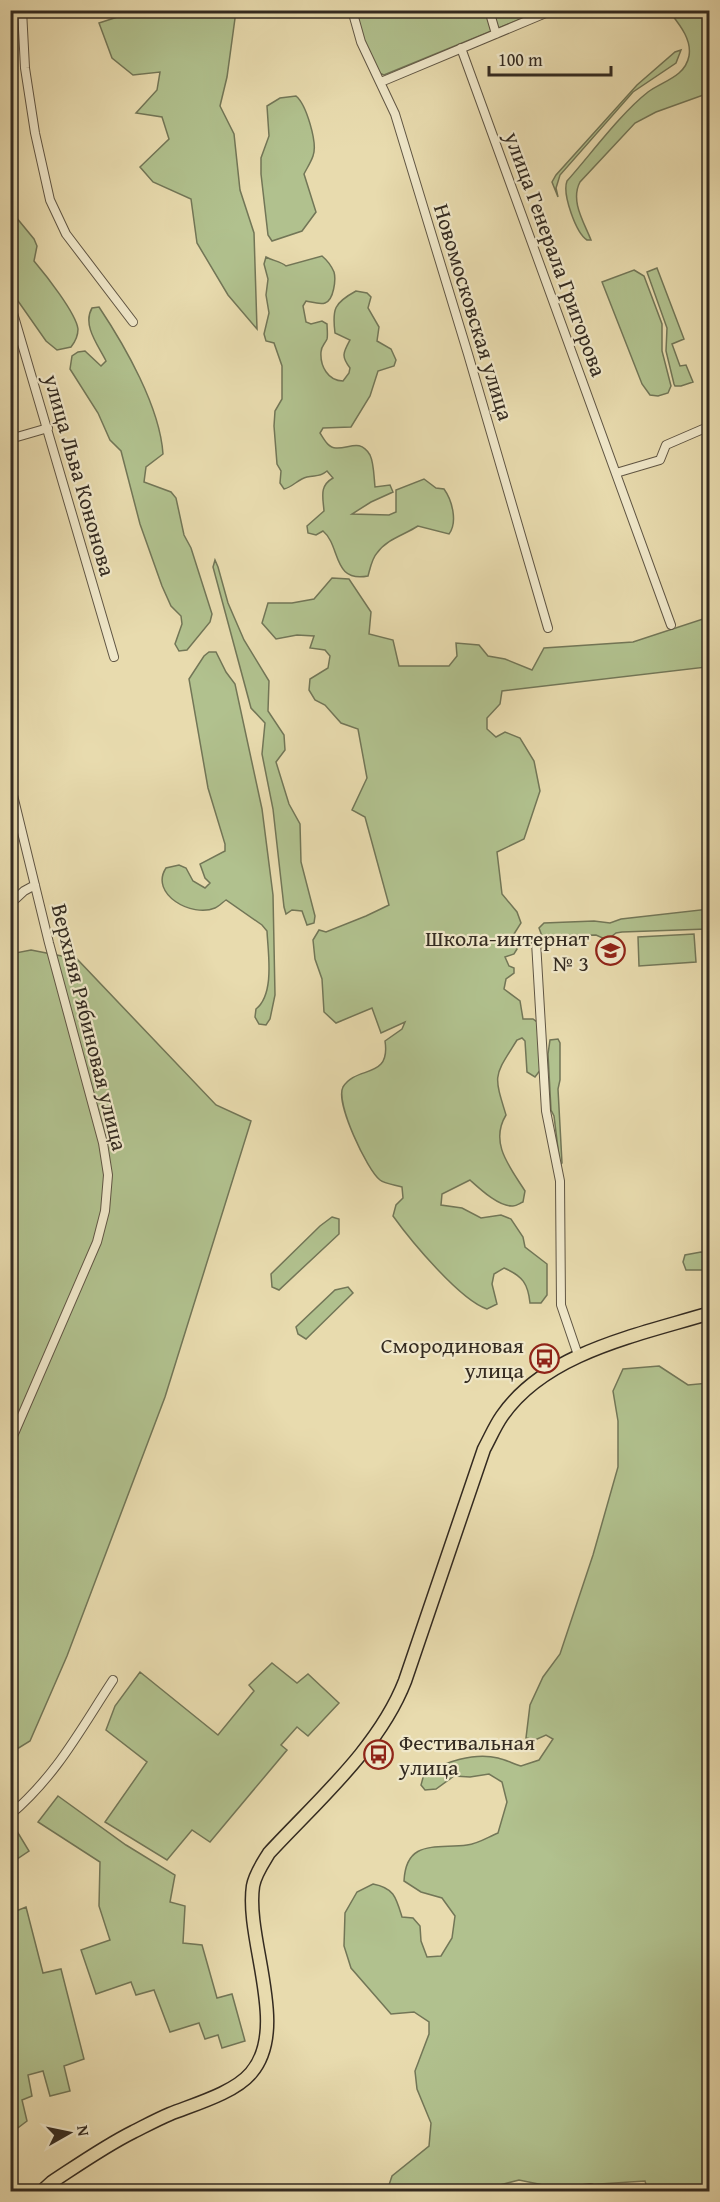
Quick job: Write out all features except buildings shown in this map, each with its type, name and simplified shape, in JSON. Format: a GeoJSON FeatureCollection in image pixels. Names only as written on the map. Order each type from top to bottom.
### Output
{"type":"FeatureCollection","features":[{"type":"Feature","properties":{"kind":"main road"},"geometry":{"type":"LineString","coordinates":[[41,2192],[52,2182],[130,2133],[207,2100],[237,2084],[250,2074],[259,2062],[268,2024],[253,1914],[253,1884],[257,1872],[269,1853],[368,1745],[390,1713],[405,1680],[484,1449],[502,1416],[527,1387],[549,1370],[578,1355],[710,1313]]}},
{"type":"Feature","properties":{"kind":"street"},"geometry":{"type":"LineString","coordinates":[[22,10],[25,68],[34,133],[50,200],[66,234],[133,322]]}},
{"type":"Feature","properties":{"kind":"street","name":"Новомосковская улица"},"geometry":{"type":"LineString","coordinates":[[352,10],[361,42],[395,114],[548,628]]}},
{"type":"Feature","properties":{"kind":"street"},"geometry":{"type":"LineString","coordinates":[[489,10],[496,34]]}},
{"type":"Feature","properties":{"kind":"street"},"geometry":{"type":"LineString","coordinates":[[381,82],[553,10]]}},
{"type":"Feature","properties":{"kind":"street","name":"улица Генерала Григорова"},"geometry":{"type":"LineString","coordinates":[[461,48],[671,625]]}},
{"type":"Feature","properties":{"kind":"street","name":"улица Льва Кононова"},"geometry":{"type":"LineString","coordinates":[[10,303],[114,657]]}},
{"type":"Feature","properties":{"kind":"street"},"geometry":{"type":"LineString","coordinates":[[616,473],[660,460],[666,445],[710,426]]}},
{"type":"Feature","properties":{"kind":"street"},"geometry":{"type":"LineString","coordinates":[[10,439],[48,428]]}},
{"type":"Feature","properties":{"kind":"street","name":"Верхняя Рябиновая улица"},"geometry":{"type":"LineString","coordinates":[[10,783],[100,1132],[108,1175],[105,1211],[97,1242],[10,1443]]}},
{"type":"Feature","properties":{"kind":"street"},"geometry":{"type":"LineString","coordinates":[[10,904],[24,891],[35,885]]}},
{"type":"Feature","properties":{"kind":"street"},"geometry":{"type":"LineString","coordinates":[[536,942],[546,1111],[560,1181],[561,1305],[578,1355]]}},
{"type":"Feature","properties":{"kind":"street"},"geometry":{"type":"LineString","coordinates":[[10,1815],[52,1774],[113,1680]]}},
{"type":"Feature","properties":{"kind":"street"},"geometry":{"type":"LineString","coordinates":[[558,2192],[591,2188]]}},
{"type":"Feature","properties":{"kind":"green space"},"geometry":{"type":"Polygon","coordinates":[[[139,10],[236,11],[227,77],[220,106],[234,134],[240,190],[254,233],[257,329],[228,295],[197,243],[191,199],[153,182],[140,167],[169,139],[162,117],[136,113],[157,90],[160,72],[133,75],[112,58],[99,23],[139,10]]]}},
{"type":"Feature","properties":{"kind":"green space"},"geometry":{"type":"Polygon","coordinates":[[[354,11],[540,11],[384,75],[373,66],[354,11]]]}},
{"type":"Feature","properties":{"kind":"green space"},"geometry":{"type":"Polygon","coordinates":[[[669,11],[709,11],[709,93],[656,112],[635,123],[580,182],[577,189],[577,204],[591,240],[587,240],[571,213],[566,195],[567,181],[627,111],[648,92],[678,74],[687,63],[689,44],[687,38],[669,11]]]}},
{"type":"Feature","properties":{"kind":"green space"},"geometry":{"type":"Polygon","coordinates":[[[681,50],[676,63],[633,92],[560,175],[556,188],[558,197],[552,182],[556,175],[637,85],[675,52],[681,50]]]}},
{"type":"Feature","properties":{"kind":"green space"},"geometry":{"type":"Polygon","coordinates":[[[296,96],[304,107],[314,142],[313,156],[304,174],[316,212],[302,231],[272,241],[268,235],[261,174],[261,158],[269,136],[267,106],[280,98],[296,96]]]}},
{"type":"Feature","properties":{"kind":"green space"},"geometry":{"type":"Polygon","coordinates":[[[11,211],[34,239],[37,246],[34,261],[59,294],[76,322],[77,334],[71,347],[57,350],[46,341],[11,291],[11,211]]]}},
{"type":"Feature","properties":{"kind":"green space"},"geometry":{"type":"Polygon","coordinates":[[[322,256],[334,272],[332,294],[325,303],[306,301],[303,306],[306,322],[311,324],[322,321],[327,324],[327,339],[321,352],[326,372],[329,376],[343,381],[349,373],[350,368],[344,354],[350,340],[335,333],[334,318],[339,303],[356,291],[367,293],[371,297],[368,308],[379,327],[377,341],[391,349],[396,360],[394,366],[378,371],[370,396],[351,427],[323,428],[320,433],[326,443],[333,448],[358,446],[366,450],[372,462],[375,487],[390,485],[393,492],[352,514],[389,515],[396,512],[396,490],[424,479],[436,488],[444,489],[453,511],[452,529],[449,534],[418,526],[381,548],[371,564],[368,576],[356,577],[343,569],[333,545],[323,531],[316,535],[308,533],[307,526],[324,511],[324,488],[333,478],[327,471],[304,478],[284,489],[280,483],[281,471],[277,464],[274,426],[275,411],[282,399],[282,366],[274,343],[266,341],[264,334],[269,313],[266,295],[268,279],[264,264],[266,257],[286,266],[322,256]]]}},
{"type":"Feature","properties":{"kind":"green space"},"geometry":{"type":"Polygon","coordinates":[[[657,268],[684,339],[672,344],[680,366],[686,365],[693,382],[681,386],[674,384],[666,351],[667,328],[647,272],[657,268]]]}},
{"type":"Feature","properties":{"kind":"green space"},"geometry":{"type":"Polygon","coordinates":[[[634,270],[644,276],[662,324],[662,351],[671,386],[668,393],[658,396],[650,395],[642,384],[602,282],[634,270]]]}},
{"type":"Feature","properties":{"kind":"green space"},"geometry":{"type":"Polygon","coordinates":[[[99,307],[140,378],[160,436],[163,454],[146,467],[144,482],[171,492],[176,498],[184,535],[191,548],[212,614],[210,622],[187,650],[179,651],[175,644],[182,624],[181,616],[171,606],[162,586],[140,524],[121,451],[110,440],[98,413],[70,369],[72,356],[78,352],[85,351],[101,366],[106,361],[92,335],[89,321],[92,308],[99,307]]]}},
{"type":"Feature","properties":{"kind":"green space"},"geometry":{"type":"Polygon","coordinates":[[[215,560],[228,603],[244,640],[269,681],[268,711],[284,735],[285,750],[276,762],[289,804],[300,824],[301,862],[315,916],[314,923],[307,925],[302,911],[292,910],[286,914],[284,907],[273,809],[262,754],[265,723],[251,708],[213,567],[215,560]]]}},
{"type":"Feature","properties":{"kind":"green space"},"geometry":{"type":"Polygon","coordinates":[[[332,578],[349,579],[371,612],[369,634],[393,640],[399,666],[449,666],[457,656],[456,643],[479,645],[488,656],[505,659],[532,670],[544,648],[633,642],[709,617],[709,684],[706,667],[502,691],[500,704],[487,718],[487,729],[496,737],[505,732],[520,738],[534,761],[540,791],[524,839],[497,852],[502,894],[517,912],[521,923],[514,934],[517,949],[514,954],[505,957],[509,966],[514,968],[514,973],[506,979],[504,989],[520,1001],[523,1019],[533,1019],[537,1022],[541,1069],[535,1077],[527,1072],[525,1041],[522,1038],[517,1040],[498,1076],[499,1091],[506,1115],[501,1125],[501,1145],[508,1164],[525,1191],[523,1202],[513,1206],[502,1204],[470,1180],[442,1194],[441,1205],[462,1208],[481,1218],[501,1215],[511,1219],[523,1237],[525,1247],[547,1264],[547,1295],[541,1303],[530,1303],[523,1281],[516,1274],[504,1268],[494,1274],[492,1284],[497,1304],[487,1309],[463,1294],[450,1282],[411,1240],[393,1216],[396,1205],[403,1198],[402,1187],[382,1181],[374,1174],[360,1150],[348,1120],[342,1095],[343,1087],[349,1080],[378,1067],[383,1062],[385,1041],[402,1029],[405,1022],[381,1033],[372,1008],[336,1023],[324,1012],[322,979],[315,959],[313,940],[319,930],[326,932],[389,905],[365,817],[352,810],[367,778],[358,729],[341,723],[325,705],[315,700],[309,690],[310,679],[328,668],[330,656],[325,650],[310,648],[314,636],[297,635],[276,639],[262,623],[268,603],[292,603],[314,599],[332,578]]]}},
{"type":"Feature","properties":{"kind":"green space"},"geometry":{"type":"Polygon","coordinates":[[[209,652],[216,652],[235,684],[262,809],[273,895],[275,995],[270,1019],[266,1025],[259,1024],[255,1017],[256,1009],[266,994],[268,984],[267,931],[226,900],[215,908],[195,910],[176,902],[163,887],[162,878],[166,868],[179,865],[186,868],[193,881],[205,888],[210,883],[205,878],[200,864],[225,851],[225,844],[208,788],[189,679],[209,652]]]}},
{"type":"Feature","properties":{"kind":"green space"},"geometry":{"type":"Polygon","coordinates":[[[709,909],[709,928],[707,929],[622,932],[616,933],[607,940],[596,935],[542,936],[539,928],[544,923],[594,921],[610,923],[621,919],[709,909]]]}},
{"type":"Feature","properties":{"kind":"green space"},"geometry":{"type":"Polygon","coordinates":[[[694,934],[696,962],[639,966],[638,937],[694,934]]]}},
{"type":"Feature","properties":{"kind":"green space"},"geometry":{"type":"Polygon","coordinates":[[[31,950],[77,959],[216,1105],[251,1121],[165,1397],[67,1656],[30,1741],[12,1752],[11,1757],[10,954],[31,950]]]}},
{"type":"Feature","properties":{"kind":"green space"},"geometry":{"type":"Polygon","coordinates":[[[558,1039],[560,1043],[558,1089],[562,1163],[560,1165],[554,1116],[551,1110],[548,1054],[550,1040],[558,1039]]]}},
{"type":"Feature","properties":{"kind":"green space"},"geometry":{"type":"Polygon","coordinates":[[[332,1217],[339,1219],[339,1234],[279,1290],[272,1287],[271,1274],[332,1217]]]}},
{"type":"Feature","properties":{"kind":"green space"},"geometry":{"type":"Polygon","coordinates":[[[701,1252],[709,1254],[709,1273],[703,1270],[686,1270],[683,1262],[685,1255],[701,1252]]]}},
{"type":"Feature","properties":{"kind":"green space"},"geometry":{"type":"Polygon","coordinates":[[[348,1287],[353,1293],[306,1339],[298,1334],[296,1327],[335,1290],[348,1287]]]}},
{"type":"Feature","properties":{"kind":"green space"},"geometry":{"type":"Polygon","coordinates":[[[659,1366],[688,1385],[709,1383],[709,2191],[648,2191],[645,2181],[553,2187],[519,2180],[500,2185],[493,2191],[387,2191],[392,2176],[429,2146],[431,2123],[417,2089],[415,2071],[429,2034],[429,2022],[414,2012],[391,2014],[351,1968],[344,1946],[345,1913],[357,1892],[373,1884],[390,1891],[396,1899],[402,1917],[413,1918],[420,1926],[421,1941],[427,1957],[441,1956],[452,1938],[455,1916],[442,1898],[421,1892],[404,1881],[410,1858],[425,1849],[471,1844],[498,1833],[507,1802],[502,1782],[489,1774],[470,1777],[454,1776],[436,1789],[425,1790],[421,1785],[424,1774],[450,1762],[479,1756],[498,1758],[521,1766],[539,1760],[553,1739],[546,1735],[535,1740],[526,1738],[530,1705],[543,1677],[560,1654],[593,1555],[618,1467],[618,1421],[613,1391],[623,1369],[659,1366]]]}},
{"type":"Feature","properties":{"kind":"green space"},"geometry":{"type":"Polygon","coordinates":[[[272,1663],[297,1683],[308,1674],[339,1703],[308,1736],[297,1727],[281,1745],[287,1750],[210,1842],[192,1830],[167,1860],[105,1822],[147,1762],[106,1730],[115,1706],[140,1672],[218,1735],[254,1691],[249,1685],[272,1663]]]}},
{"type":"Feature","properties":{"kind":"green space"},"geometry":{"type":"Polygon","coordinates":[[[58,1796],[126,1845],[175,1875],[170,1902],[185,1906],[183,1943],[202,1945],[217,1998],[232,1994],[245,2041],[222,2048],[218,2035],[205,2039],[199,2023],[170,2032],[154,1990],[136,1995],[131,1982],[96,1994],[81,1950],[110,1940],[99,1906],[100,1862],[38,1822],[58,1796]]]}},
{"type":"Feature","properties":{"kind":"green space"},"geometry":{"type":"Polygon","coordinates":[[[12,1823],[29,1851],[11,1863],[10,1824],[12,1823]]]}},
{"type":"Feature","properties":{"kind":"green space"},"geometry":{"type":"Polygon","coordinates":[[[26,1907],[43,1973],[61,1969],[84,2059],[64,2066],[70,2091],[50,2096],[43,2071],[28,2075],[32,2096],[22,2100],[27,2121],[11,2131],[11,1913],[26,1907]]]}},
{"type":"Feature","properties":{"kind":"place","name":"Школа-интернат № 3"},"geometry":{"type":"Point","coordinates":[610,951]}},
{"type":"Feature","properties":{"kind":"place","name":"Смородиновая улица"},"geometry":{"type":"Point","coordinates":[545,1358]}},
{"type":"Feature","properties":{"kind":"place","name":"Фестивальная улица"},"geometry":{"type":"Point","coordinates":[378,1755]}}]}
